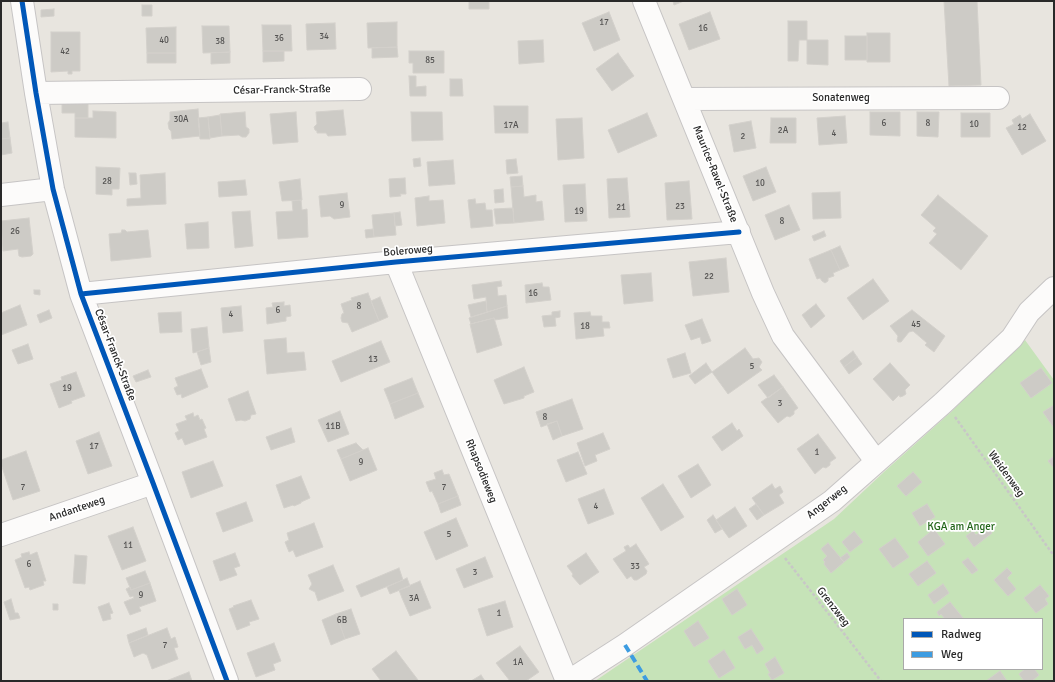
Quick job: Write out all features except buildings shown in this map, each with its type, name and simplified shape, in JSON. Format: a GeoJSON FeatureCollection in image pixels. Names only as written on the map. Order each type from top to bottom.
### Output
{"type":"FeatureCollection","features":[{"type":"Feature","properties":{"kind":"street","name":"César-Franck-Straße"},"geometry":{"type":"LineString","coordinates":[[22,1],[53,189],[81,294],[227,681]]}},
{"type":"Feature","properties":{"kind":"street","name":"Maurice-Ravel-Straße"},"geometry":{"type":"LineString","coordinates":[[644,1],[763,293],[783,336],[876,461]]}},
{"type":"Feature","properties":{"kind":"street","name":"César-Franck-Straße"},"geometry":{"type":"LineString","coordinates":[[36,93],[360,89]]}},
{"type":"Feature","properties":{"kind":"street","name":"Sonatenweg"},"geometry":{"type":"LineString","coordinates":[[684,99],[998,98]]}},
{"type":"Feature","properties":{"kind":"street"},"geometry":{"type":"LineString","coordinates":[[1,195],[53,189]]}},
{"type":"Feature","properties":{"kind":"street","name":"Boleroweg"},"geometry":{"type":"LineString","coordinates":[[81,294],[552,247],[739,232]]}},
{"type":"Feature","properties":{"kind":"street","name":"Rhapsodieweg"},"geometry":{"type":"LineString","coordinates":[[396,262],[568,681]]}},
{"type":"Feature","properties":{"kind":"street","name":"Angerweg"},"geometry":{"type":"LineString","coordinates":[[568,681],[625,645],[832,501],[943,403],[1012,338],[1029,312],[1054,288]]}},
{"type":"Feature","properties":{"kind":"street","name":"Andanteweg"},"geometry":{"type":"LineString","coordinates":[[1,535],[153,483]]}},
{"type":"Feature","properties":{"kind":"green space","name":"KGA am Anger"},"geometry":{"type":"Polygon","coordinates":[[[1025,340],[1054,380],[1054,681],[595,681],[834,519],[951,412],[1025,340]]]}},
{"type":"Feature","properties":{"kind":"marked path"},"geometry":{"type":"LineString","coordinates":[[625,645],[647,681]]}},
{"type":"Feature","properties":{"kind":"cycle path"},"geometry":{"type":"LineString","coordinates":[[22,1],[53,189],[81,294],[227,681]]}},
{"type":"Feature","properties":{"kind":"cycle path"},"geometry":{"type":"LineString","coordinates":[[81,294],[396,262],[739,232]]}}]}
